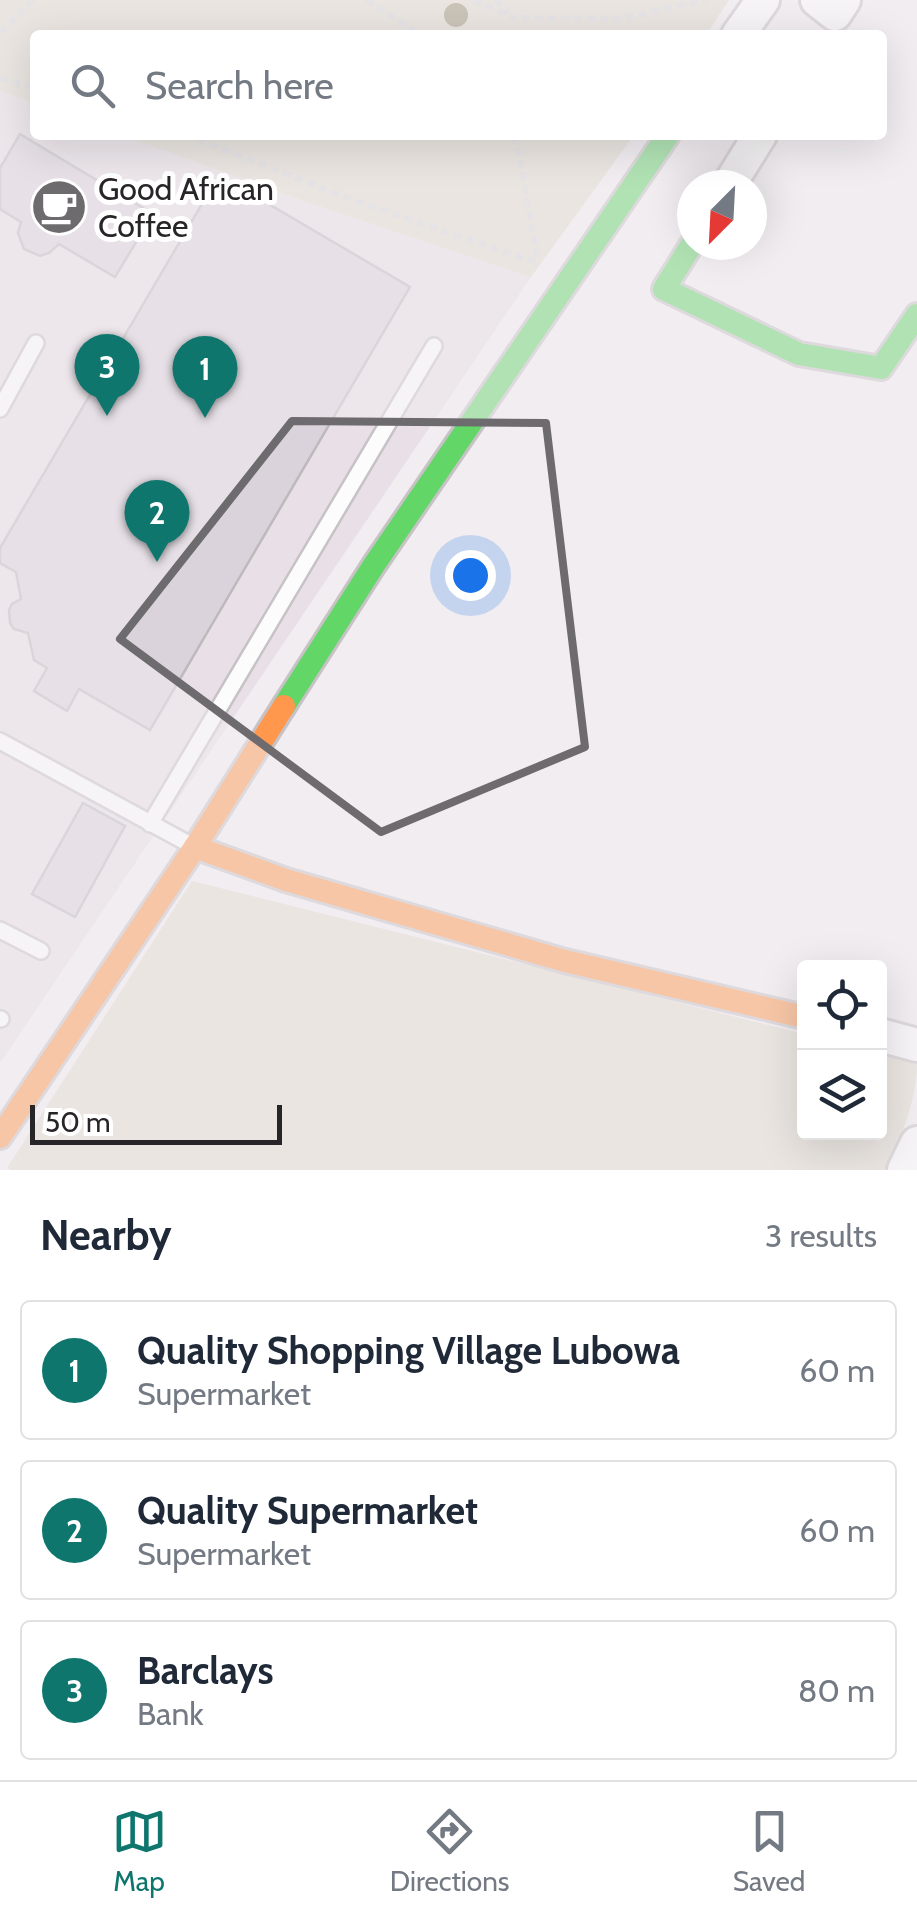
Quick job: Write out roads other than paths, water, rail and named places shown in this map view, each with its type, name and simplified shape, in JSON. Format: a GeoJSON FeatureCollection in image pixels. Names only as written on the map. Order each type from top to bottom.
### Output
{"type":"FeatureCollection","features":[{"type":"Feature","properties":{"kind":"street"},"geometry":{"type":"LineString","coordinates":[[741,30],[762,0]]}},
{"type":"Feature","properties":{"kind":"street"},"geometry":{"type":"LineString","coordinates":[[0,1137],[195,847],[374,565],[664,140]]}},
{"type":"Feature","properties":{"kind":"street"},"geometry":{"type":"LineString","coordinates":[[738,170],[757,140]]}},
{"type":"Feature","properties":{"kind":"street"},"geometry":{"type":"LineString","coordinates":[[682,260],[664,289],[800,354],[882,368],[917,315]]}},
{"type":"Feature","properties":{"kind":"street"},"geometry":{"type":"LineString","coordinates":[[195,847],[286,880],[564,961],[797,1016]]}},
{"type":"Feature","properties":{"kind":"street"},"geometry":{"type":"LineString","coordinates":[[887,1037],[917,1045]]}},
{"type":"Feature","properties":{"kind":"street"},"geometry":{"type":"LineString","coordinates":[[904,1170],[917,1143]]}},
{"type":"Feature","properties":{"kind":"lane"},"geometry":{"type":"LineString","coordinates":[[0,409],[36,343]]}},
{"type":"Feature","properties":{"kind":"lane"},"geometry":{"type":"LineString","coordinates":[[150,824],[434,346]]}},
{"type":"Feature","properties":{"kind":"lane"},"geometry":{"type":"LineString","coordinates":[[0,740],[195,847]]}},
{"type":"Feature","properties":{"kind":"lane"},"geometry":{"type":"LineString","coordinates":[[0,930],[41,951]]}},
{"type":"Feature","properties":{"kind":"place","name":"Good African Coffee"},"geometry":{"type":"Point","coordinates":[59,207]}},
{"type":"Feature","properties":{"kind":"place","name":"Barclays"},"geometry":{"type":"Point","coordinates":[107,416]}},
{"type":"Feature","properties":{"kind":"place","name":"Quality Shopping Village Lubowa"},"geometry":{"type":"Point","coordinates":[205,418]}},
{"type":"Feature","properties":{"kind":"place","name":"Quality Supermarket"},"geometry":{"type":"Point","coordinates":[157,562]}}]}
